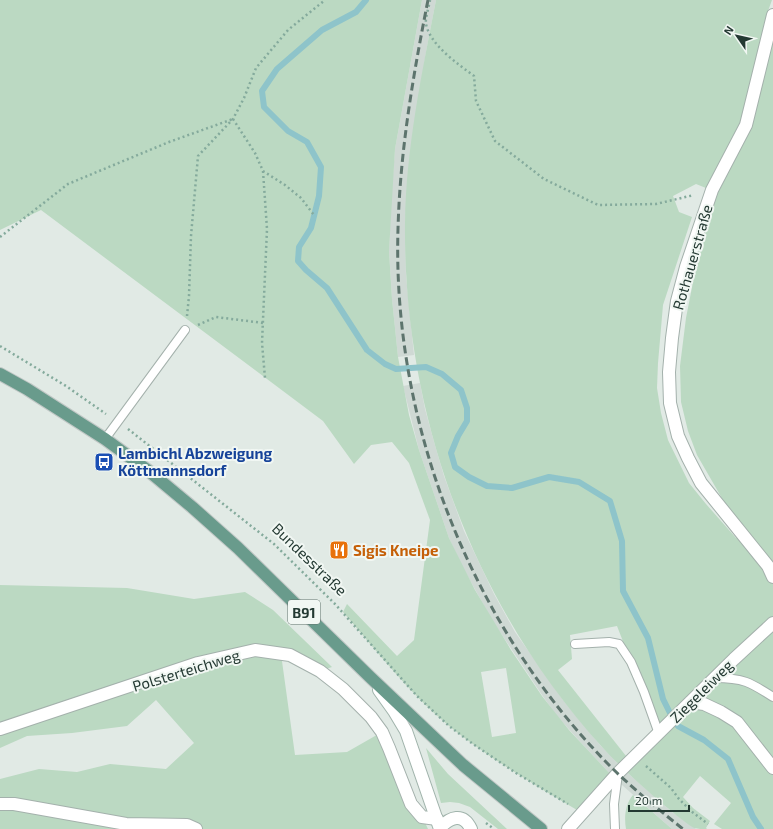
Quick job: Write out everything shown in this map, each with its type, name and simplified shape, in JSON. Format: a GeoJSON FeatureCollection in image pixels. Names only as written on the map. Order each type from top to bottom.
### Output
{"type":"FeatureCollection","features":[{"type":"Feature","properties":{"kind":"main road","name":"B91"},"geometry":{"type":"LineString","coordinates":[[0,374],[27,389],[105,439],[150,472],[192,507],[263,572],[370,677],[463,765],[541,829]]}},
{"type":"Feature","properties":{"kind":"street","name":"Rothauerstraße"},"geometry":{"type":"LineString","coordinates":[[773,15],[746,125],[712,190],[686,267],[677,301],[669,372],[670,403],[678,436],[688,458],[701,483],[768,566],[773,577]]}},
{"type":"Feature","properties":{"kind":"street","name":"Ziegeleiweg"},"geometry":{"type":"LineString","coordinates":[[568,829],[618,773],[734,659],[773,623]]}},
{"type":"Feature","properties":{"kind":"street","name":"Polsterteichweg"},"geometry":{"type":"LineString","coordinates":[[0,729],[198,663],[255,650],[290,655],[320,671],[343,689],[371,717],[382,732],[411,804],[422,817],[439,826]]}},
{"type":"Feature","properties":{"kind":"street"},"geometry":{"type":"LineString","coordinates":[[370,677],[406,731],[439,826],[450,819],[455,818],[466,821],[471,829]]}},
{"type":"Feature","properties":{"kind":"street"},"geometry":{"type":"LineString","coordinates":[[690,702],[704,704],[721,712],[736,722],[773,768]]}},
{"type":"Feature","properties":{"kind":"street"},"geometry":{"type":"LineString","coordinates":[[0,804],[14,804],[126,824],[187,825],[196,829]]}},
{"type":"Feature","properties":{"kind":"lane"},"geometry":{"type":"LineString","coordinates":[[105,439],[185,330]]}},
{"type":"Feature","properties":{"kind":"lane"},"geometry":{"type":"LineString","coordinates":[[575,644],[609,642],[619,644],[631,662],[644,692],[659,734]]}},
{"type":"Feature","properties":{"kind":"lane"},"geometry":{"type":"LineString","coordinates":[[715,678],[734,678],[748,682],[773,697]]}},
{"type":"Feature","properties":{"kind":"lane"},"geometry":{"type":"LineString","coordinates":[[615,829],[614,804],[618,773]]}},
{"type":"Feature","properties":{"kind":"path"},"geometry":{"type":"LineString","coordinates":[[263,323],[216,317],[185,330],[189,296],[191,236],[198,156],[233,119],[244,98],[256,68],[288,30],[326,0]]}},
{"type":"Feature","properties":{"kind":"path"},"geometry":{"type":"LineString","coordinates":[[430,0],[426,24],[431,36],[448,56],[474,76],[476,101],[495,141],[544,179],[598,205],[656,204],[712,190]]}},
{"type":"Feature","properties":{"kind":"path"},"geometry":{"type":"LineString","coordinates":[[233,119],[255,153],[263,171],[267,230],[262,343],[266,378]]}},
{"type":"Feature","properties":{"kind":"path"},"geometry":{"type":"LineString","coordinates":[[0,237],[68,184],[169,142],[233,119]]}},
{"type":"Feature","properties":{"kind":"path"},"geometry":{"type":"LineString","coordinates":[[263,171],[285,185],[301,198],[314,215]]}},
{"type":"Feature","properties":{"kind":"path","name":"Bundesstraße"},"geometry":{"type":"LineString","coordinates":[[0,346],[66,386],[143,440],[274,544],[335,604],[417,696],[449,726],[516,773],[582,813]]}},
{"type":"Feature","properties":{"kind":"path"},"geometry":{"type":"LineString","coordinates":[[632,759],[671,788],[679,800],[708,824]]}},
{"type":"Feature","properties":{"kind":"shaded area"},"geometry":{"type":"Polygon","coordinates":[[[422,0],[436,0],[426,52],[412,143],[405,222],[406,276],[414,355],[398,357],[389,251],[391,201],[395,149],[422,0]]]}},
{"type":"Feature","properties":{"kind":"shaded area"},"geometry":{"type":"Polygon","coordinates":[[[420,383],[425,409],[444,476],[464,531],[494,594],[515,632],[563,700],[600,745],[623,769],[672,812],[696,829],[672,829],[614,778],[557,716],[492,620],[462,566],[449,538],[419,450],[403,386],[420,383]]]}},
{"type":"Feature","properties":{"kind":"green space"},"geometry":{"type":"Polygon","coordinates":[[[0,0],[422,0],[395,149],[389,251],[398,357],[409,415],[419,450],[449,538],[475,590],[511,650],[542,696],[569,730],[614,778],[582,813],[497,761],[449,726],[420,700],[343,612],[347,604],[397,656],[414,640],[430,520],[409,463],[392,442],[371,445],[354,464],[323,421],[41,210],[0,230],[0,0]],[[506,668],[481,672],[492,737],[516,733],[506,668]]]}},
{"type":"Feature","properties":{"kind":"green space"},"geometry":{"type":"Polygon","coordinates":[[[436,0],[772,0],[768,11],[749,113],[773,15],[773,829],[722,829],[714,824],[731,803],[700,776],[683,797],[693,808],[710,821],[706,828],[707,829],[694,828],[660,802],[602,747],[556,692],[517,632],[482,569],[454,504],[432,436],[417,366],[408,295],[405,223],[408,167],[420,83],[436,0]],[[696,184],[673,196],[679,212],[692,217],[663,305],[657,388],[661,413],[668,440],[689,483],[736,538],[746,540],[697,455],[688,431],[681,402],[680,366],[686,318],[711,190],[696,184]],[[617,626],[570,635],[572,659],[558,670],[630,761],[659,734],[617,626]]]}},
{"type":"Feature","properties":{"kind":"green space"},"geometry":{"type":"Polygon","coordinates":[[[0,585],[127,588],[194,599],[245,592],[273,610],[332,667],[320,671],[281,654],[295,755],[347,752],[382,732],[428,829],[0,829],[0,779],[39,769],[77,772],[110,764],[166,769],[194,743],[156,700],[127,726],[72,733],[27,736],[0,748],[0,585]]]}},
{"type":"Feature","properties":{"kind":"green space"},"geometry":{"type":"Polygon","coordinates":[[[426,748],[448,774],[507,829],[498,829],[470,807],[459,803],[441,803],[426,748]]]}},
{"type":"Feature","properties":{"kind":"green space"},"geometry":{"type":"Polygon","coordinates":[[[633,795],[672,829],[626,829],[626,811],[628,803],[633,795]]]}},
{"type":"Feature","properties":{"kind":"waterway"},"geometry":{"type":"LineString","coordinates":[[366,0],[356,12],[322,30],[277,69],[262,91],[264,107],[288,131],[307,142],[321,167],[319,196],[311,228],[299,247],[298,261],[327,288],[367,350],[385,364],[396,369],[426,367],[442,374],[461,390],[467,408],[467,421],[458,436],[451,453],[455,467],[469,477],[487,486],[512,488],[549,477],[579,482],[610,501],[622,541],[623,591],[648,638],[663,699],[670,713]]}},
{"type":"Feature","properties":{"kind":"waterway"},"geometry":{"type":"LineString","coordinates":[[678,726],[704,740],[728,759],[753,817],[761,829]]}},
{"type":"Feature","properties":{"kind":"railway"},"geometry":{"type":"LineString","coordinates":[[428,0],[417,57],[404,142],[398,229],[400,303],[409,376],[426,448],[450,518],[480,586],[517,650],[560,710],[609,765],[636,790],[683,829]]}},
{"type":"Feature","properties":{"kind":"place","name":"Lambichl Abzweigung Köttmannsdorf"},"geometry":{"type":"Point","coordinates":[104,462]}},
{"type":"Feature","properties":{"kind":"place","name":"Sigis Kneipe"},"geometry":{"type":"Point","coordinates":[339,550]}}]}
